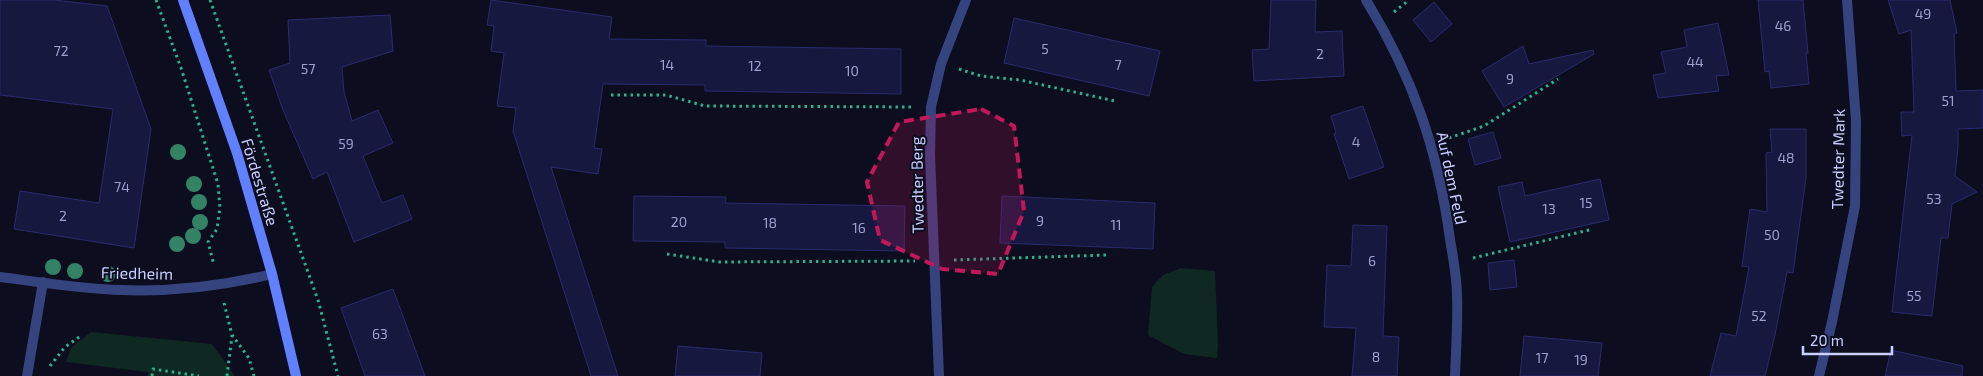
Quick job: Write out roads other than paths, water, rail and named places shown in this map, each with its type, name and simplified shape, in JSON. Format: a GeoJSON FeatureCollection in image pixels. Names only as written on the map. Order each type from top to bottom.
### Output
{"type":"FeatureCollection","features":[{"type":"Feature","properties":{"kind":"main road","name":"Fördestraße"},"geometry":{"type":"LineString","coordinates":[[183,0],[236,153],[272,274],[296,376]]}},
{"type":"Feature","properties":{"kind":"street","name":"Twedter Berg"},"geometry":{"type":"LineString","coordinates":[[939,376],[930,155],[931,107],[941,64],[966,0]]}},
{"type":"Feature","properties":{"kind":"street","name":"Auf dem Feld"},"geometry":{"type":"LineString","coordinates":[[1366,0],[1380,23],[1418,104],[1444,194],[1458,295],[1455,376]]}},
{"type":"Feature","properties":{"kind":"street","name":"Twedter Mark"},"geometry":{"type":"LineString","coordinates":[[1819,376],[1832,322],[1855,206],[1856,121],[1847,0]]}},
{"type":"Feature","properties":{"kind":"street","name":"Friedheim"},"geometry":{"type":"LineString","coordinates":[[0,277],[120,290],[177,289],[241,281],[272,274]]}},
{"type":"Feature","properties":{"kind":"street"},"geometry":{"type":"LineString","coordinates":[[27,376],[43,282]]}}]}
